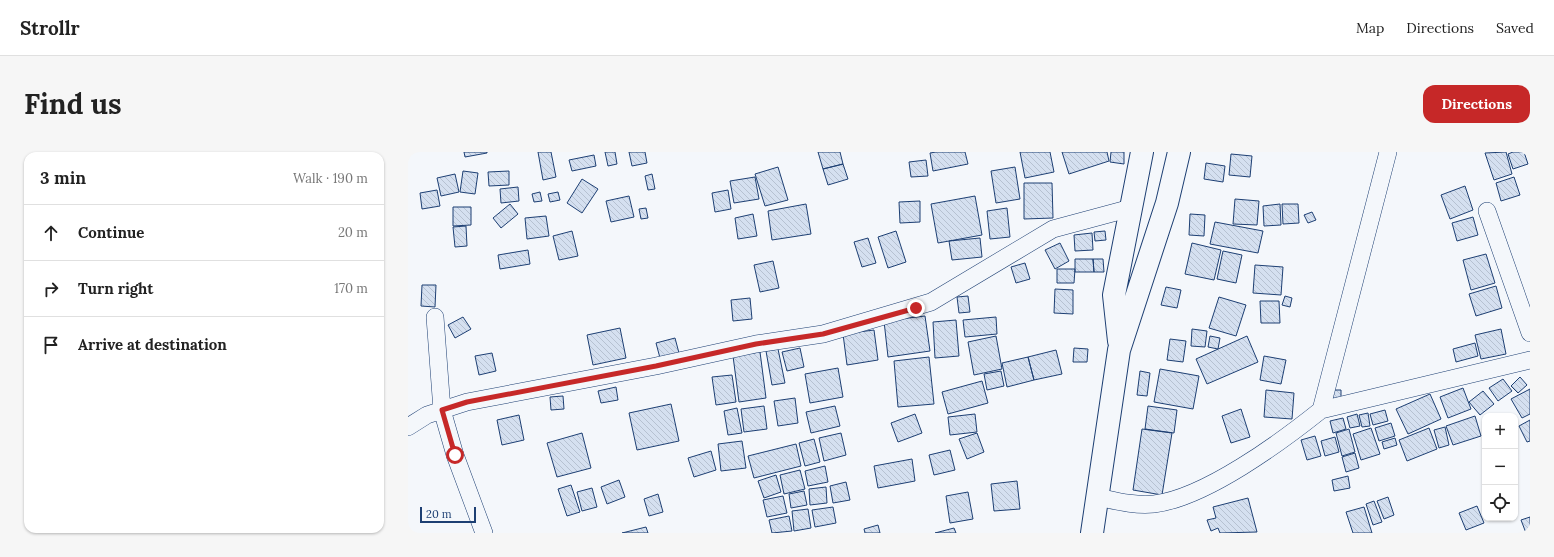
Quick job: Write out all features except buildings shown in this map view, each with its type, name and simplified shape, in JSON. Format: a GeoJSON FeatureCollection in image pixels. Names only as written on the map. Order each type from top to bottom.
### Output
{"type":"FeatureCollection","features":[{"type":"Feature","properties":{"kind":"highway"},"geometry":{"type":"LineString","coordinates":[[1120,350],[1114,295],[1142,152]]}},
{"type":"Feature","properties":{"kind":"highway"},"geometry":{"type":"LineString","coordinates":[[1092,533],[1120,350],[1167,203],[1179,152]]}},
{"type":"Feature","properties":{"kind":"street"},"geometry":{"type":"LineString","coordinates":[[1321,410],[1388,152]]}},
{"type":"Feature","properties":{"kind":"street"},"geometry":{"type":"LineString","coordinates":[[408,427],[427,415],[467,402],[656,366],[756,344],[823,334],[916,308],[931,302],[1053,229],[1131,208]]}},
{"type":"Feature","properties":{"kind":"street"},"geometry":{"type":"LineString","coordinates":[[1487,211],[1530,334]]}},
{"type":"Feature","properties":{"kind":"street"},"geometry":{"type":"LineString","coordinates":[[435,318],[442,410],[455,455],[484,533]]}},
{"type":"Feature","properties":{"kind":"street"},"geometry":{"type":"LineString","coordinates":[[1097,497],[1137,505],[1155,504],[1176,499],[1223,478],[1293,432],[1321,410],[1530,360]]}},
{"type":"Feature","properties":{"kind":"route"},"geometry":{"type":"LineString","coordinates":[[455,455],[442,410],[467,402],[656,366],[756,344],[823,334],[916,308]]}}]}
